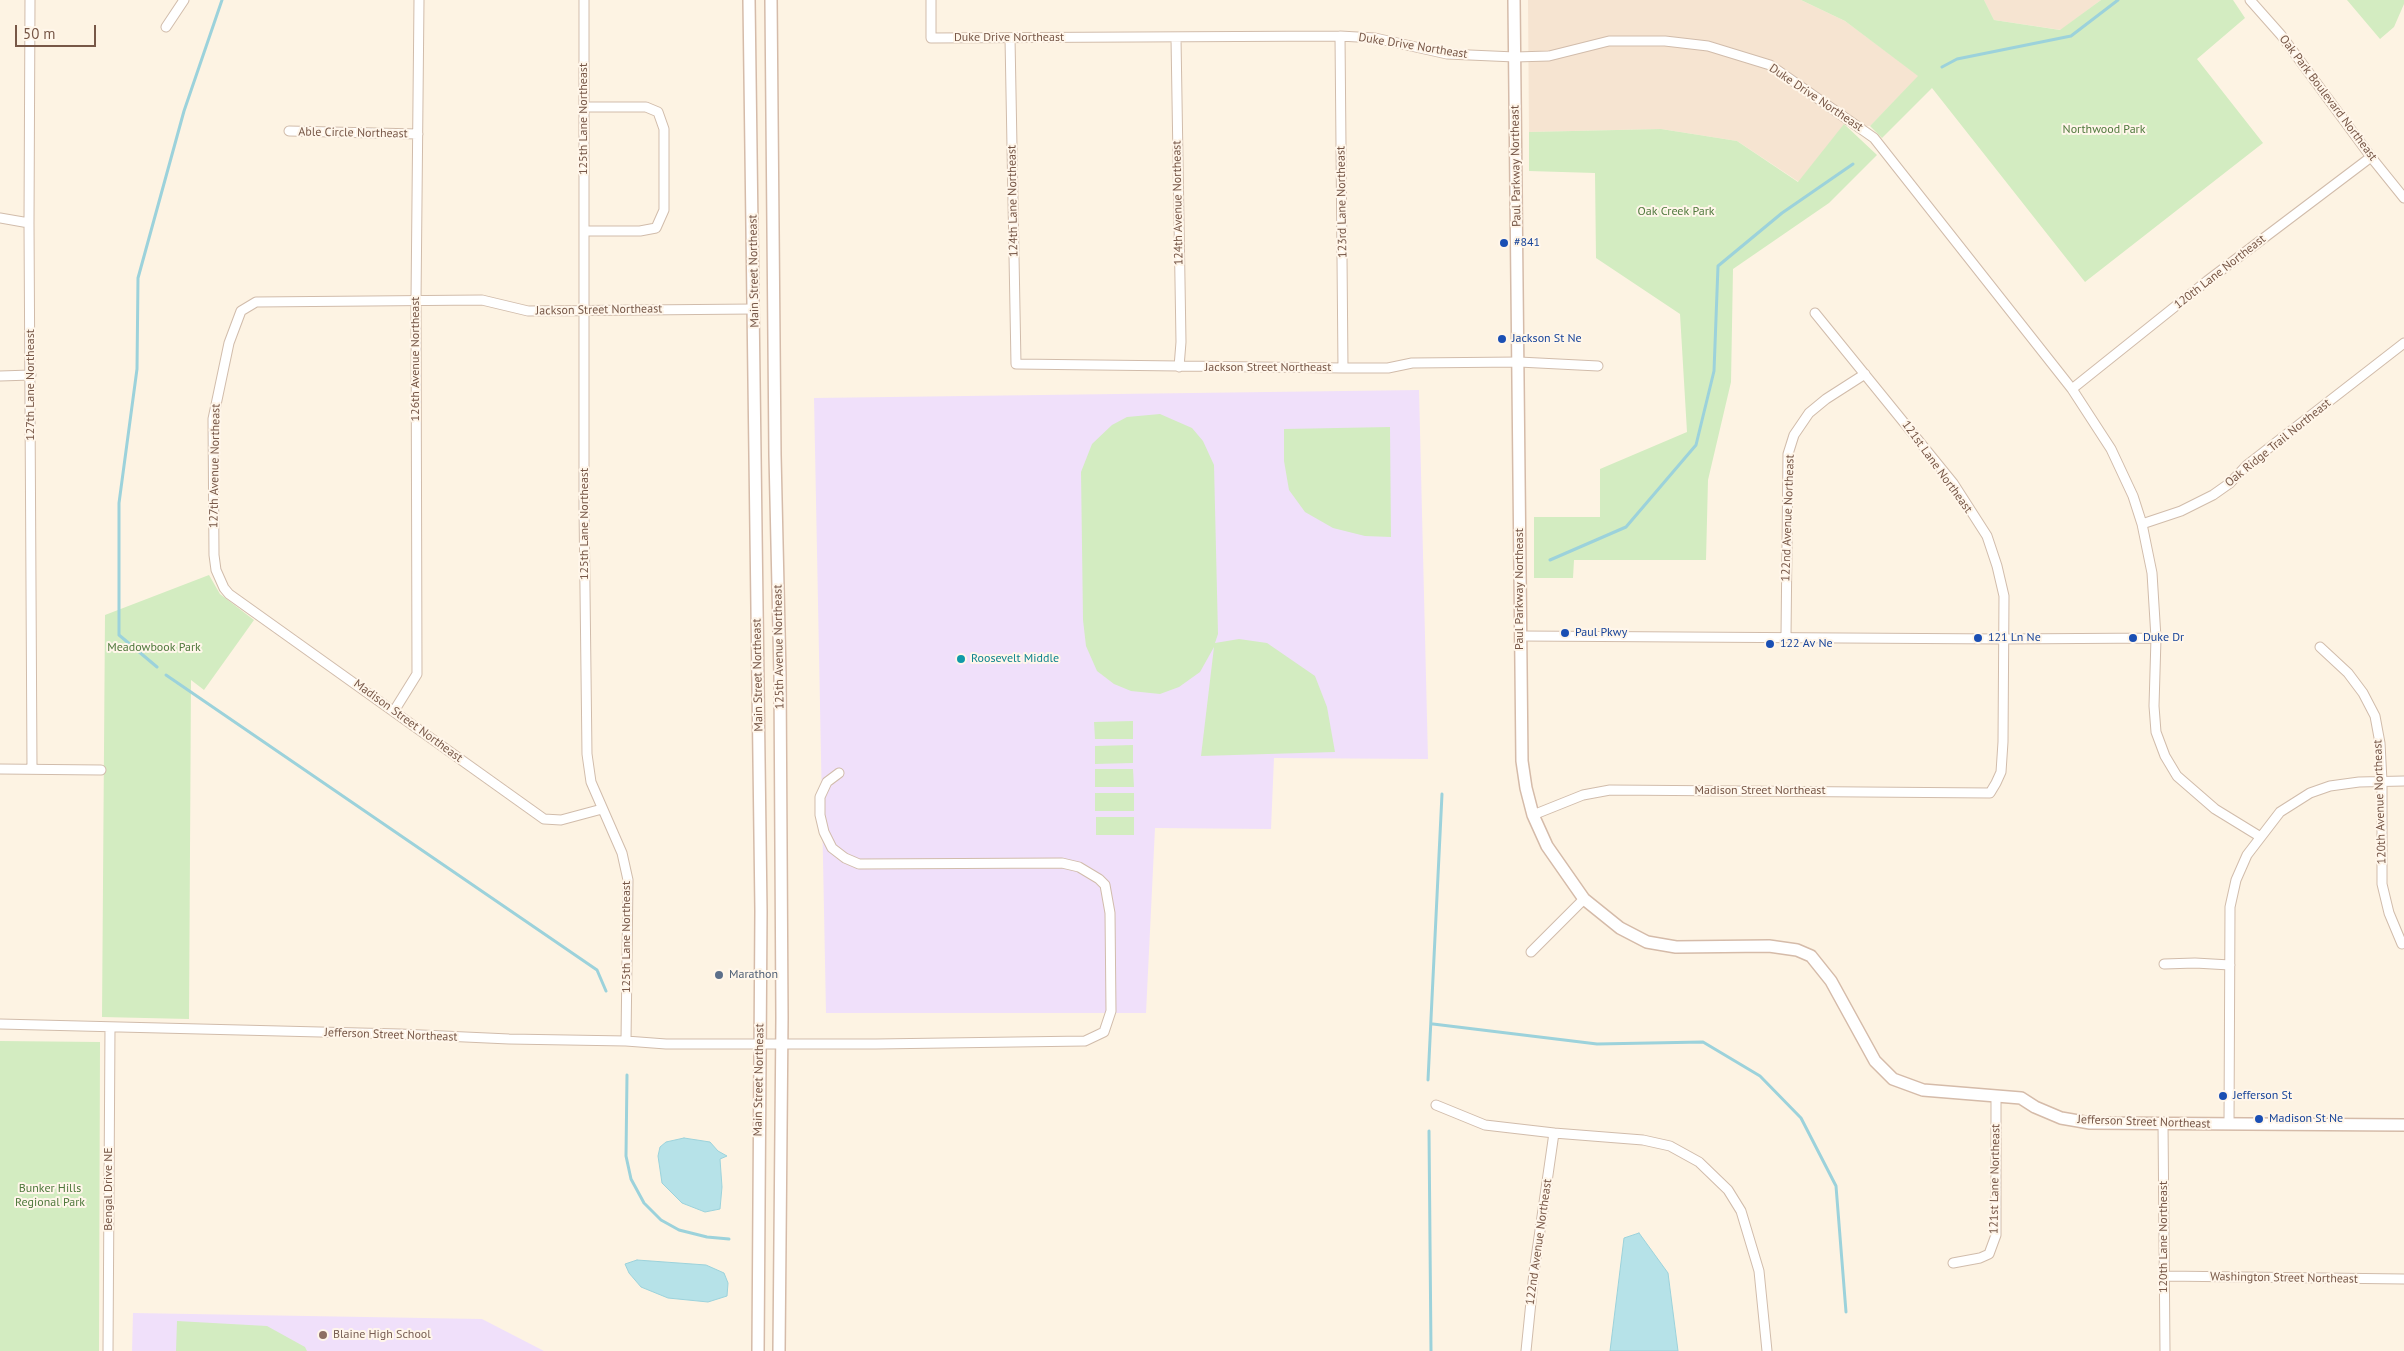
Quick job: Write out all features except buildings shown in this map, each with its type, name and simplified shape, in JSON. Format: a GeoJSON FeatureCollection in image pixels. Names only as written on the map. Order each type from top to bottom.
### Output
{"type":"FeatureCollection","features":[{"type":"Feature","properties":{"kind":"main road","name":"Main Street Northeast"},"geometry":{"type":"LineString","coordinates":[[750,0],[761,911],[758,1351]]}},
{"type":"Feature","properties":{"kind":"main road","name":"Main Street Northeast"},"geometry":{"type":"LineString","coordinates":[[771,0],[774,250]]}},
{"type":"Feature","properties":{"kind":"main road","name":"Paul Parkway Northeast"},"geometry":{"type":"LineString","coordinates":[[1514,0],[1519,362],[1521,737],[1526,788],[1533,815]]}},
{"type":"Feature","properties":{"kind":"main road","name":"125th Avenue Northeast"},"geometry":{"type":"LineString","coordinates":[[774,250],[775,455],[780,675],[781,1044]]}},
{"type":"Feature","properties":{"kind":"main road","name":"Jefferson Street Northeast"},"geometry":{"type":"LineString","coordinates":[[1533,815],[1548,846],[1584,899],[1620,928],[1647,942],[1676,947],[1769,946],[1797,950],[1811,956],[1831,981],[1875,1061],[1893,1079],[1923,1090],[2021,1098],[2035,1107],[2061,1118],[2090,1123],[2404,1125]]}},
{"type":"Feature","properties":{"kind":"main road","name":"Main Street Northeast"},"geometry":{"type":"LineString","coordinates":[[779,1351],[781,1044]]}},
{"type":"Feature","properties":{"kind":"street","name":"127th Lane Northeast"},"geometry":{"type":"LineString","coordinates":[[30,0],[29,223],[32,770]]}},
{"type":"Feature","properties":{"kind":"street"},"geometry":{"type":"LineString","coordinates":[[166,27],[184,0]]}},
{"type":"Feature","properties":{"kind":"street","name":"126th Avenue Northeast"},"geometry":{"type":"LineString","coordinates":[[394,711],[417,674],[416,301],[419,0]]}},
{"type":"Feature","properties":{"kind":"street","name":"125th Lane Northeast"},"geometry":{"type":"LineString","coordinates":[[584,0],[587,754],[591,782],[622,853],[628,880],[626,1041]]}},
{"type":"Feature","properties":{"kind":"street","name":"Duke Drive Northeast"},"geometry":{"type":"LineString","coordinates":[[931,0],[931,38],[1340,36],[1375,38],[1447,54],[1515,57],[1550,56],[1608,41],[1665,41],[1708,46],[1770,65],[1874,138],[2072,389],[2112,449],[2133,496],[2142,524],[2152,574],[2156,638],[2154,706],[2156,732],[2165,756],[2177,776],[2214,809],[2259,836]]}},
{"type":"Feature","properties":{"kind":"street","name":"Oak Park Boulevard Northeast"},"geometry":{"type":"LineString","coordinates":[[2250,0],[2281,35],[2371,157],[2404,198]]}},
{"type":"Feature","properties":{"kind":"street","name":"123rd Lane Northeast"},"geometry":{"type":"LineString","coordinates":[[1340,36],[1344,368]]}},
{"type":"Feature","properties":{"kind":"street","name":"124th Lane Northeast"},"geometry":{"type":"LineString","coordinates":[[1010,38],[1016,364]]}},
{"type":"Feature","properties":{"kind":"street","name":"124th Avenue Northeast"},"geometry":{"type":"LineString","coordinates":[[1176,38],[1181,342],[1179,368]]}},
{"type":"Feature","properties":{"kind":"street"},"geometry":{"type":"LineString","coordinates":[[584,107],[646,107],[658,112],[664,129],[664,210],[656,228],[640,231],[584,231]]}},
{"type":"Feature","properties":{"kind":"street","name":"Able Circle Northeast"},"geometry":{"type":"LineString","coordinates":[[288,131],[418,134]]}},
{"type":"Feature","properties":{"kind":"street","name":"120th Lane Northeast"},"geometry":{"type":"LineString","coordinates":[[2072,389],[2207,281],[2371,157]]}},
{"type":"Feature","properties":{"kind":"street"},"geometry":{"type":"LineString","coordinates":[[0,218],[29,223]]}},
{"type":"Feature","properties":{"kind":"street","name":"Jackson Street Northeast"},"geometry":{"type":"LineString","coordinates":[[228,343],[241,311],[256,302],[482,300],[528,311],[754,309]]}},
{"type":"Feature","properties":{"kind":"street","name":"121st Lane Northeast"},"geometry":{"type":"LineString","coordinates":[[1815,312],[1953,483],[1987,536],[2004,596],[2001,772],[1990,793]]}},
{"type":"Feature","properties":{"kind":"street","name":"127th Avenue Northeast"},"geometry":{"type":"LineString","coordinates":[[224,588],[216,570],[214,555],[213,419],[228,343]]}},
{"type":"Feature","properties":{"kind":"street","name":"Oak Ridge Trail Northeast"},"geometry":{"type":"LineString","coordinates":[[2142,524],[2181,511],[2213,495],[2247,465],[2404,343]]}},
{"type":"Feature","properties":{"kind":"street"},"geometry":{"type":"LineString","coordinates":[[1519,362],[1598,366]]}},
{"type":"Feature","properties":{"kind":"street","name":"Jackson Street Northeast"},"geometry":{"type":"LineString","coordinates":[[1016,364],[1179,368],[1388,368],[1412,363],[1519,362]]}},
{"type":"Feature","properties":{"kind":"street","name":"122nd Avenue Northeast"},"geometry":{"type":"LineString","coordinates":[[1786,636],[1788,454],[1794,435],[1809,413],[1826,399],[1865,374]]}},
{"type":"Feature","properties":{"kind":"street"},"geometry":{"type":"LineString","coordinates":[[0,376],[31,375]]}},
{"type":"Feature","properties":{"kind":"street","name":"Madison Street Northeast"},"geometry":{"type":"LineString","coordinates":[[224,588],[229,594],[544,819],[561,820],[602,808]]}},
{"type":"Feature","properties":{"kind":"street"},"geometry":{"type":"LineString","coordinates":[[1521,636],[2156,638]]}},
{"type":"Feature","properties":{"kind":"street","name":"120th Avenue Northeast"},"geometry":{"type":"LineString","coordinates":[[2320,647],[2348,673],[2363,693],[2375,716],[2380,743],[2382,781],[2382,884],[2389,914],[2402,944]]}},
{"type":"Feature","properties":{"kind":"street"},"geometry":{"type":"LineString","coordinates":[[0,769],[101,770]]}},
{"type":"Feature","properties":{"kind":"street","name":"Jefferson Street Northeast"},"geometry":{"type":"LineString","coordinates":[[0,1024],[626,1041],[666,1044],[1085,1041],[1104,1032],[1111,1011],[1110,913],[1105,885],[1099,879],[1079,867],[1062,863],[859,864],[845,858],[832,848],[824,832],[820,815],[820,797],[828,782],[838,773]]}},
{"type":"Feature","properties":{"kind":"street"},"geometry":{"type":"LineString","coordinates":[[2229,1124],[2230,907],[2236,880],[2247,855],[2259,836],[2280,812],[2310,793],[2359,782],[2404,781]]}},
{"type":"Feature","properties":{"kind":"street","name":"Madison Street Northeast"},"geometry":{"type":"LineString","coordinates":[[1533,815],[1583,795],[1610,790],[1990,793]]}},
{"type":"Feature","properties":{"kind":"street"},"geometry":{"type":"LineString","coordinates":[[1531,952],[1584,899]]}},
{"type":"Feature","properties":{"kind":"street"},"geometry":{"type":"LineString","coordinates":[[2164,964],[2195,962],[2230,965]]}},
{"type":"Feature","properties":{"kind":"street","name":"Bengal Drive NE"},"geometry":{"type":"LineString","coordinates":[[108,1351],[110,1028]]}},
{"type":"Feature","properties":{"kind":"street","name":"121st Lane Northeast"},"geometry":{"type":"LineString","coordinates":[[1953,1263],[1980,1258],[1989,1254],[1996,1235],[1996,1096]]}},
{"type":"Feature","properties":{"kind":"street"},"geometry":{"type":"LineString","coordinates":[[1436,1105],[1485,1124],[1554,1133],[1643,1140],[1670,1146],[1699,1162],[1728,1190],[1741,1211],[1759,1271],[1767,1351]]}},
{"type":"Feature","properties":{"kind":"street","name":"120th Lane Northeast"},"geometry":{"type":"LineString","coordinates":[[2163,1123],[2165,1351]]}},
{"type":"Feature","properties":{"kind":"street","name":"122nd Avenue Northeast"},"geometry":{"type":"LineString","coordinates":[[1526,1351],[1534,1272],[1554,1133]]}},
{"type":"Feature","properties":{"kind":"street","name":"Washington Street Northeast"},"geometry":{"type":"LineString","coordinates":[[2164,1276],[2404,1279]]}},
{"type":"Feature","properties":{"kind":"shaded area"},"geometry":{"type":"Polygon","coordinates":[[[1528,0],[1801,0],[1845,21],[1919,76],[1870,126],[1844,125],[1799,182],[1737,141],[1661,129],[1529,132],[1528,0]]]}},
{"type":"Feature","properties":{"kind":"shaded area"},"geometry":{"type":"Polygon","coordinates":[[[1984,0],[2101,0],[2061,30],[1994,20],[1984,0]]]}},
{"type":"Feature","properties":{"kind":"shaded area"},"geometry":{"type":"Polygon","coordinates":[[[1419,390],[1428,759],[1274,758],[1271,829],[1155,828],[1146,1013],[826,1013],[814,398],[1419,390]]]}},
{"type":"Feature","properties":{"kind":"shaded area","name":"Blaine High School"},"geometry":{"type":"Polygon","coordinates":[[[133,1313],[482,1319],[544,1351],[132,1351],[133,1313]]]}},
{"type":"Feature","properties":{"kind":"green space","name":"Northwood Park"},"geometry":{"type":"Polygon","coordinates":[[[1801,0],[1984,0],[1994,20],[2060,30],[2101,0],[2233,0],[2245,18],[2197,59],[2263,143],[2085,282],[1932,88],[1882,138],[1870,126],[1918,76],[1845,21],[1801,0]]]}},
{"type":"Feature","properties":{"kind":"green space"},"geometry":{"type":"Polygon","coordinates":[[[2347,0],[2404,0],[2404,4],[2394,27],[2380,39],[2347,0]]]}},
{"type":"Feature","properties":{"kind":"green space","name":"Oak Creek Park"},"geometry":{"type":"Polygon","coordinates":[[[1844,124],[1877,155],[1829,203],[1733,269],[1731,382],[1708,480],[1706,560],[1574,560],[1573,578],[1534,578],[1534,517],[1600,517],[1600,469],[1687,432],[1680,314],[1596,258],[1595,173],[1529,171],[1529,132],[1661,129],[1737,141],[1798,182],[1844,124]]]}},
{"type":"Feature","properties":{"kind":"green space"},"geometry":{"type":"Polygon","coordinates":[[[1160,414],[1192,428],[1203,441],[1214,465],[1218,634],[1215,643],[1239,639],[1267,643],[1315,676],[1327,707],[1335,752],[1201,756],[1214,647],[1200,672],[1179,687],[1160,694],[1131,691],[1114,684],[1097,671],[1086,646],[1083,620],[1081,472],[1092,444],[1112,425],[1127,417],[1160,414]]]}},
{"type":"Feature","properties":{"kind":"green space"},"geometry":{"type":"Polygon","coordinates":[[[1390,427],[1391,537],[1365,536],[1333,528],[1305,512],[1289,490],[1284,461],[1284,429],[1390,427]]]}},
{"type":"Feature","properties":{"kind":"green space","name":"Meadowbook Park"},"geometry":{"type":"Polygon","coordinates":[[[209,575],[220,594],[254,620],[204,690],[191,680],[189,1019],[102,1017],[105,615],[209,575]]]}},
{"type":"Feature","properties":{"kind":"green space"},"geometry":{"type":"Polygon","coordinates":[[[1133,721],[1133,739],[1095,739],[1094,722],[1133,721]]]}},
{"type":"Feature","properties":{"kind":"green space"},"geometry":{"type":"Polygon","coordinates":[[[1133,745],[1133,763],[1095,764],[1095,746],[1133,745]]]}},
{"type":"Feature","properties":{"kind":"green space"},"geometry":{"type":"Polygon","coordinates":[[[1095,769],[1133,769],[1134,787],[1095,787],[1095,769]]]}},
{"type":"Feature","properties":{"kind":"green space"},"geometry":{"type":"Polygon","coordinates":[[[1095,793],[1134,793],[1134,811],[1095,811],[1095,793]]]}},
{"type":"Feature","properties":{"kind":"green space"},"geometry":{"type":"Polygon","coordinates":[[[1096,817],[1134,817],[1134,835],[1096,835],[1096,817]]]}},
{"type":"Feature","properties":{"kind":"green space","name":"Bunker Hills Regional Park"},"geometry":{"type":"Polygon","coordinates":[[[0,1041],[100,1042],[99,1351],[0,1351],[0,1041]]]}},
{"type":"Feature","properties":{"kind":"green space"},"geometry":{"type":"Polygon","coordinates":[[[177,1321],[267,1326],[305,1347],[307,1351],[176,1351],[177,1321]]]}},
{"type":"Feature","properties":{"kind":"water"},"geometry":{"type":"Polygon","coordinates":[[[684,1138],[710,1142],[718,1151],[727,1156],[720,1159],[722,1187],[720,1209],[705,1212],[682,1203],[662,1183],[658,1156],[660,1147],[666,1142],[684,1138]]]}},
{"type":"Feature","properties":{"kind":"water"},"geometry":{"type":"Polygon","coordinates":[[[1639,1233],[1668,1273],[1678,1351],[1610,1351],[1624,1238],[1639,1233]]]}},
{"type":"Feature","properties":{"kind":"water"},"geometry":{"type":"Polygon","coordinates":[[[637,1260],[706,1265],[724,1273],[728,1283],[727,1296],[708,1302],[668,1298],[641,1287],[629,1273],[625,1264],[637,1260]]]}},
{"type":"Feature","properties":{"kind":"waterway"},"geometry":{"type":"LineString","coordinates":[[157,667],[119,635],[119,503],[137,369],[138,278],[184,111],[222,0]]}},
{"type":"Feature","properties":{"kind":"waterway"},"geometry":{"type":"LineString","coordinates":[[1942,67],[1957,59],[2071,36],[2118,0]]}},
{"type":"Feature","properties":{"kind":"waterway"},"geometry":{"type":"LineString","coordinates":[[1550,560],[1626,527],[1696,445],[1714,371],[1718,266],[1782,213],[1853,164]]}},
{"type":"Feature","properties":{"kind":"waterway"},"geometry":{"type":"LineString","coordinates":[[166,675],[597,970],[606,991]]}},
{"type":"Feature","properties":{"kind":"waterway"},"geometry":{"type":"LineString","coordinates":[[1428,1080],[1442,794]]}},
{"type":"Feature","properties":{"kind":"waterway"},"geometry":{"type":"LineString","coordinates":[[1433,1024],[1597,1044],[1703,1042],[1760,1076],[1801,1118],[1836,1186],[1846,1312]]}},
{"type":"Feature","properties":{"kind":"waterway"},"geometry":{"type":"LineString","coordinates":[[627,1075],[626,1156],[631,1179],[644,1203],[661,1220],[679,1230],[707,1237],[729,1239]]}},
{"type":"Feature","properties":{"kind":"waterway"},"geometry":{"type":"LineString","coordinates":[[1429,1131],[1431,1351]]}},
{"type":"Feature","properties":{"kind":"place","name":"#841"},"geometry":{"type":"Point","coordinates":[1504,243]}},
{"type":"Feature","properties":{"kind":"place","name":"Jackson St Ne"},"geometry":{"type":"Point","coordinates":[1502,339]}},
{"type":"Feature","properties":{"kind":"place","name":"Paul Pkwy"},"geometry":{"type":"Point","coordinates":[1565,633]}},
{"type":"Feature","properties":{"kind":"place","name":"121 Ln Ne"},"geometry":{"type":"Point","coordinates":[1978,638]}},
{"type":"Feature","properties":{"kind":"place","name":"Duke Dr"},"geometry":{"type":"Point","coordinates":[2133,638]}},
{"type":"Feature","properties":{"kind":"place","name":"122 Av Ne"},"geometry":{"type":"Point","coordinates":[1770,644]}},
{"type":"Feature","properties":{"kind":"place","name":"Roosevelt Middle"},"geometry":{"type":"Point","coordinates":[961,659]}},
{"type":"Feature","properties":{"kind":"place","name":"Marathon"},"geometry":{"type":"Point","coordinates":[719,975]}},
{"type":"Feature","properties":{"kind":"place","name":"Jefferson St"},"geometry":{"type":"Point","coordinates":[2223,1096]}},
{"type":"Feature","properties":{"kind":"place","name":"Madison St Ne"},"geometry":{"type":"Point","coordinates":[2259,1119]}},
{"type":"Feature","properties":{"kind":"place","name":"Blaine High School"},"geometry":{"type":"Point","coordinates":[323,1335]}}]}
